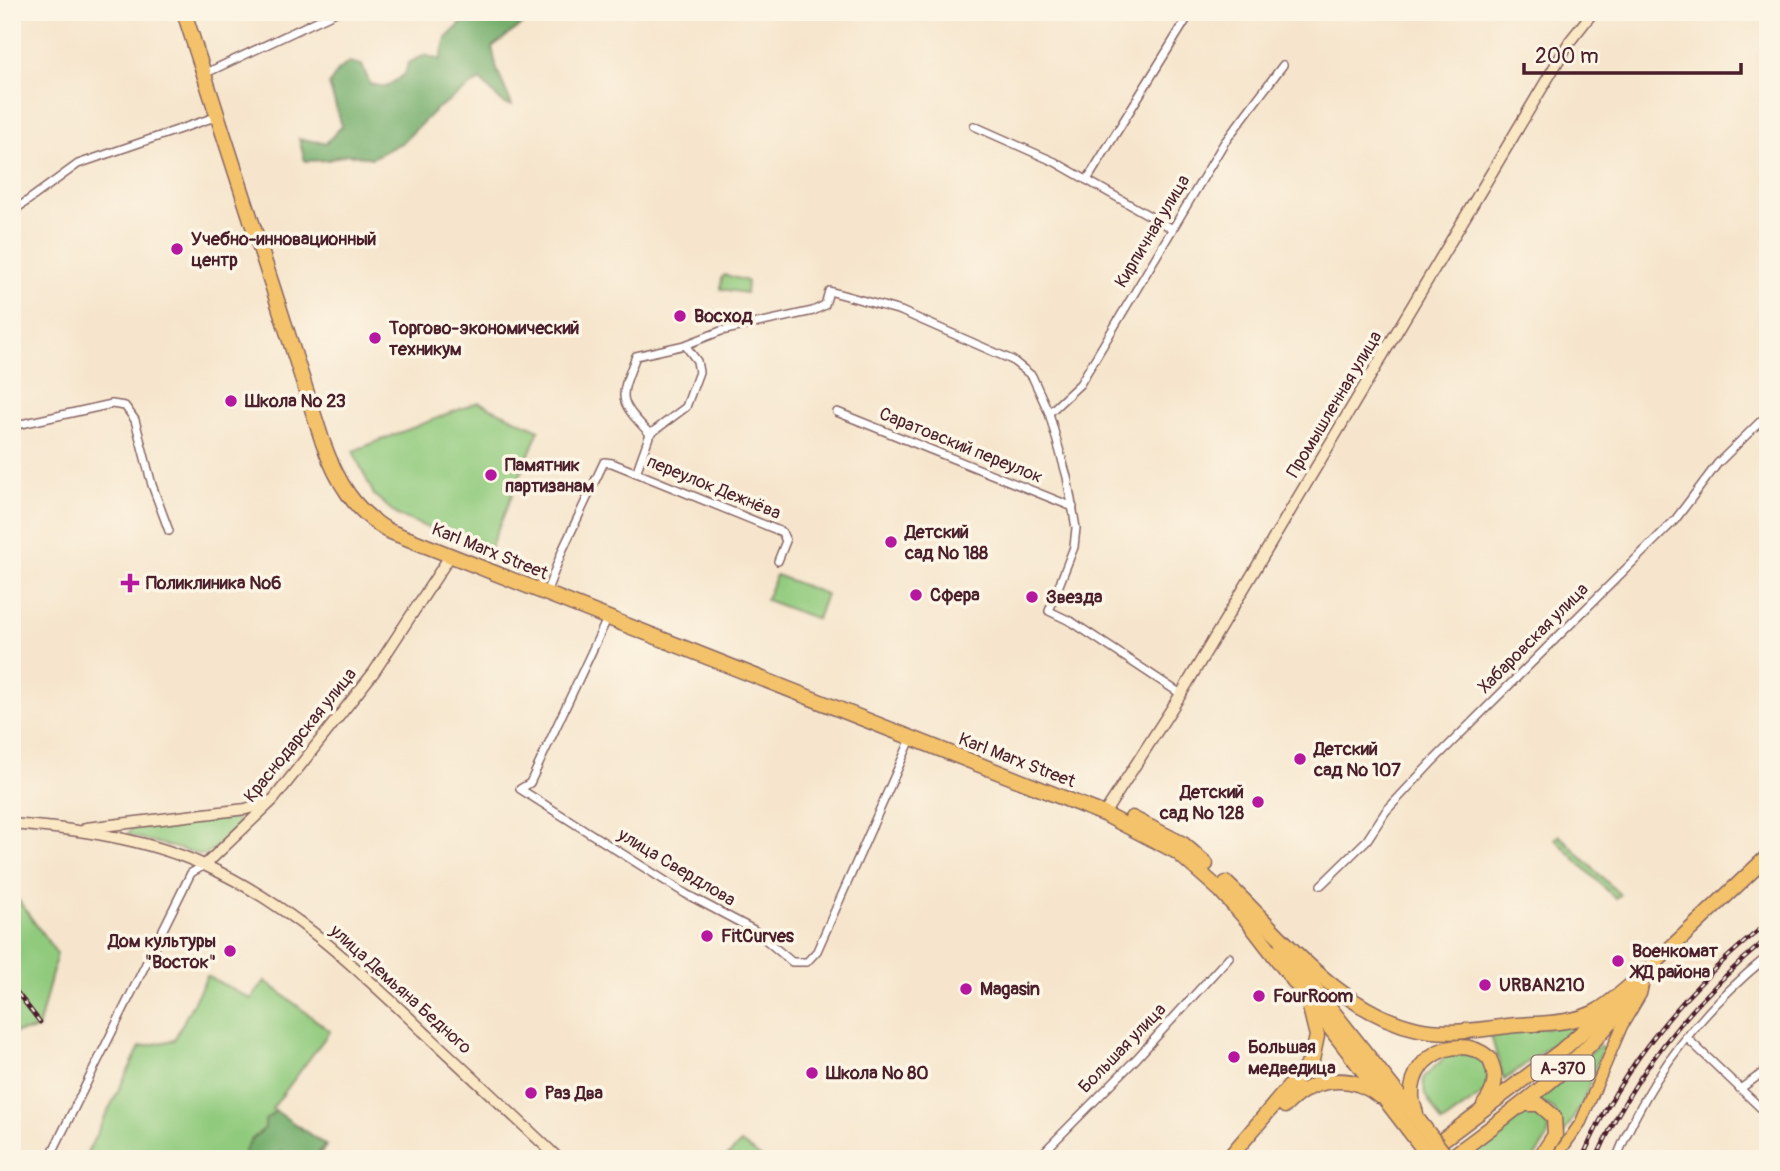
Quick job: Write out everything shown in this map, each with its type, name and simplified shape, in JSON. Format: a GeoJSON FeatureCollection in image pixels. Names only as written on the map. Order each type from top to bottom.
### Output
{"type":"FeatureCollection","features":[{"type":"Feature","properties":{"kind":"highway","name":"Karl Marx Street"},"geometry":{"type":"LineString","coordinates":[[184,12],[323,443],[342,488],[377,524],[607,619],[1104,814],[1177,852],[1201,872],[1247,920],[1389,1104],[1413,1125],[1431,1159]]}},
{"type":"Feature","properties":{"kind":"highway","name":"Karl Marx Street"},"geometry":{"type":"LineString","coordinates":[[1104,814],[1135,819],[1183,844],[1255,913]]}},
{"type":"Feature","properties":{"kind":"highway","name":"А-370"},"geometry":{"type":"LineString","coordinates":[[1417,1159],[1561,1051],[1768,856]]}},
{"type":"Feature","properties":{"kind":"highway"},"geometry":{"type":"LineString","coordinates":[[1255,913],[1361,1006],[1419,1029],[1484,1029],[1576,1018],[1596,1012],[1647,972]]}},
{"type":"Feature","properties":{"kind":"highway"},"geometry":{"type":"LineString","coordinates":[[1255,913],[1413,1125],[1448,1159]]}},
{"type":"Feature","properties":{"kind":"highway","name":"А-370"},"geometry":{"type":"LineString","coordinates":[[1448,1159],[1603,1032],[1625,1007],[1647,972]]}},
{"type":"Feature","properties":{"kind":"highway"},"geometry":{"type":"LineString","coordinates":[[1228,1159],[1302,1073],[1314,1054],[1316,1028],[1302,991]]}},
{"type":"Feature","properties":{"kind":"highway"},"geometry":{"type":"LineString","coordinates":[[1413,1125],[1413,1076],[1437,1053],[1461,1048],[1482,1052],[1494,1068],[1493,1092],[1477,1115]]}},
{"type":"Feature","properties":{"kind":"highway"},"geometry":{"type":"LineString","coordinates":[[1237,1159],[1293,1096],[1309,1087],[1329,1081],[1350,1082],[1374,1092],[1389,1104]]}},
{"type":"Feature","properties":{"kind":"highway"},"geometry":{"type":"LineString","coordinates":[[1462,1149],[1525,1104],[1539,1104],[1550,1111],[1555,1125],[1555,1135],[1539,1159]]}},
{"type":"Feature","properties":{"kind":"main road"},"geometry":{"type":"LineString","coordinates":[[1555,1159],[1587,1110],[1622,1026],[1641,994],[1647,972]]}},
{"type":"Feature","properties":{"kind":"street"},"geometry":{"type":"LineString","coordinates":[[204,74],[336,12]]}},
{"type":"Feature","properties":{"kind":"street"},"geometry":{"type":"LineString","coordinates":[[1087,180],[1191,12]]}},
{"type":"Feature","properties":{"kind":"street","name":"Промышленная улица"},"geometry":{"type":"LineString","coordinates":[[1104,814],[1181,694],[1570,41],[1593,12]]}},
{"type":"Feature","properties":{"kind":"street","name":"Кирпичная улица"},"geometry":{"type":"LineString","coordinates":[[1049,413],[1080,384],[1224,143],[1283,65]]}},
{"type":"Feature","properties":{"kind":"street"},"geometry":{"type":"LineString","coordinates":[[12,212],[78,164],[218,116]]}},
{"type":"Feature","properties":{"kind":"street"},"geometry":{"type":"LineString","coordinates":[[974,126],[1087,180],[1171,228]]}},
{"type":"Feature","properties":{"kind":"street"},"geometry":{"type":"LineString","coordinates":[[650,434],[628,410],[622,391],[636,356],[685,345],[721,331],[813,312],[825,305],[829,291],[901,311],[1012,360],[1032,376],[1049,413],[1073,507],[1076,528],[1074,547],[1049,611],[1072,622],[1181,694]]}},
{"type":"Feature","properties":{"kind":"street"},"geometry":{"type":"LineString","coordinates":[[636,472],[650,434],[686,407],[699,372],[697,361],[685,345]]}},
{"type":"Feature","properties":{"kind":"street"},"geometry":{"type":"LineString","coordinates":[[12,426],[112,404],[125,406],[135,420],[152,485],[169,531]]}},
{"type":"Feature","properties":{"kind":"street","name":"Саратовский переулок"},"geometry":{"type":"LineString","coordinates":[[837,412],[1073,507]]}},
{"type":"Feature","properties":{"kind":"street","name":"Хабаровская улица"},"geometry":{"type":"LineString","coordinates":[[1321,886],[1367,840],[1386,811],[1431,763],[1675,520],[1718,463],[1768,414]]}},
{"type":"Feature","properties":{"kind":"street","name":"переулок Дежнёва"},"geometry":{"type":"LineString","coordinates":[[546,594],[563,548],[604,462],[636,472],[782,532],[786,541],[778,561]]}},
{"type":"Feature","properties":{"kind":"street","name":"Краснодарская улица"},"geometry":{"type":"LineString","coordinates":[[205,865],[273,800],[374,671],[450,556]]}},
{"type":"Feature","properties":{"kind":"street","name":"улица Свердлова"},"geometry":{"type":"LineString","coordinates":[[607,619],[530,783],[520,789],[533,801],[686,894],[754,930],[792,962],[807,962],[817,951],[911,739]]}},
{"type":"Feature","properties":{"kind":"street"},"geometry":{"type":"LineString","coordinates":[[12,824],[81,829],[246,809],[273,800]]}},
{"type":"Feature","properties":{"kind":"street"},"geometry":{"type":"LineString","coordinates":[[81,829],[205,865]]}},
{"type":"Feature","properties":{"kind":"street"},"geometry":{"type":"LineString","coordinates":[[49,1159],[191,873],[205,865]]}},
{"type":"Feature","properties":{"kind":"street","name":"улица Демьяна Бедного"},"geometry":{"type":"LineString","coordinates":[[205,865],[303,925],[382,992],[559,1159]]}},
{"type":"Feature","properties":{"kind":"street"},"geometry":{"type":"LineString","coordinates":[[1616,1159],[1646,1095],[1686,1037],[1721,999],[1768,956]]}},
{"type":"Feature","properties":{"kind":"street","name":"Большая улица"},"geometry":{"type":"LineString","coordinates":[[1037,1159],[1137,1058],[1229,957]]}},
{"type":"Feature","properties":{"kind":"street"},"geometry":{"type":"LineString","coordinates":[[1686,1037],[1768,1115]]}},
{"type":"Feature","properties":{"kind":"street"},"geometry":{"type":"LineString","coordinates":[[1740,1089],[1768,1069]]}},
{"type":"Feature","properties":{"kind":"green space"},"geometry":{"type":"Polygon","coordinates":[[[509,12],[535,15],[492,47],[497,70],[512,105],[504,104],[480,80],[435,110],[403,142],[372,158],[347,154],[328,160],[305,161],[299,139],[326,143],[342,126],[329,85],[338,71],[349,62],[362,65],[370,84],[386,87],[405,74],[408,63],[425,55],[440,60],[446,38],[463,22],[509,12]]]}},
{"type":"Feature","properties":{"kind":"green space"},"geometry":{"type":"Polygon","coordinates":[[[725,275],[747,281],[746,293],[721,289],[722,277],[725,275]]]}},
{"type":"Feature","properties":{"kind":"green space"},"geometry":{"type":"Polygon","coordinates":[[[478,402],[539,430],[488,553],[397,515],[374,495],[353,451],[478,402]]]}},
{"type":"Feature","properties":{"kind":"green space"},"geometry":{"type":"Polygon","coordinates":[[[776,575],[826,594],[817,619],[766,600],[776,575]]]}},
{"type":"Feature","properties":{"kind":"green space"},"geometry":{"type":"Polygon","coordinates":[[[234,818],[239,822],[237,827],[208,854],[201,855],[127,835],[133,827],[234,818]]]}},
{"type":"Feature","properties":{"kind":"green space"},"geometry":{"type":"Polygon","coordinates":[[[1559,835],[1620,895],[1616,899],[1555,839],[1559,835]]]}},
{"type":"Feature","properties":{"kind":"green space"},"geometry":{"type":"Polygon","coordinates":[[[12,891],[57,954],[38,1029],[12,1033],[12,891]]]}},
{"type":"Feature","properties":{"kind":"green space"},"geometry":{"type":"Polygon","coordinates":[[[207,976],[251,999],[265,981],[330,1031],[272,1109],[326,1146],[317,1159],[84,1159],[140,1047],[174,1040],[207,976]]]}},
{"type":"Feature","properties":{"kind":"green space"},"geometry":{"type":"Polygon","coordinates":[[[1578,1025],[1504,1080],[1490,1032],[1578,1025]]]}},
{"type":"Feature","properties":{"kind":"green space"},"geometry":{"type":"Polygon","coordinates":[[[1598,1046],[1603,1047],[1582,1104],[1561,1138],[1555,1110],[1537,1099],[1598,1046]]]}},
{"type":"Feature","properties":{"kind":"green space"},"geometry":{"type":"Polygon","coordinates":[[[1468,1054],[1480,1060],[1486,1067],[1488,1090],[1442,1123],[1425,1095],[1423,1078],[1447,1055],[1468,1054]]]}},
{"type":"Feature","properties":{"kind":"green space"},"geometry":{"type":"Polygon","coordinates":[[[1530,1108],[1544,1113],[1549,1126],[1545,1142],[1533,1159],[1471,1159],[1468,1155],[1530,1108]]]}},
{"type":"Feature","properties":{"kind":"green space"},"geometry":{"type":"Polygon","coordinates":[[[276,1111],[325,1145],[313,1159],[296,1159],[281,1151],[273,1159],[249,1159],[244,1152],[251,1140],[265,1128],[265,1120],[276,1111]]]}},
{"type":"Feature","properties":{"kind":"green space"},"geometry":{"type":"Polygon","coordinates":[[[741,1143],[763,1159],[724,1159],[741,1143]]]}},
{"type":"Feature","properties":{"kind":"railway"},"geometry":{"type":"LineString","coordinates":[[1582,1159],[1617,1091],[1660,1029],[1711,973],[1768,923]]}},
{"type":"Feature","properties":{"kind":"railway"},"geometry":{"type":"LineString","coordinates":[[1596,1159],[1629,1096],[1669,1038],[1716,986],[1768,938]]}},
{"type":"Feature","properties":{"kind":"railway"},"geometry":{"type":"LineString","coordinates":[[12,986],[40,1022]]}},
{"type":"Feature","properties":{"kind":"place","name":"Учебно-инновационный центр"},"geometry":{"type":"Point","coordinates":[177,249]}},
{"type":"Feature","properties":{"kind":"place","name":"Восход"},"geometry":{"type":"Point","coordinates":[680,316]}},
{"type":"Feature","properties":{"kind":"place","name":"Торгово-экономический техникум"},"geometry":{"type":"Point","coordinates":[375,338]}},
{"type":"Feature","properties":{"kind":"place","name":"Школа № 23"},"geometry":{"type":"Point","coordinates":[231,401]}},
{"type":"Feature","properties":{"kind":"place","name":"Памятник партизанам"},"geometry":{"type":"Point","coordinates":[491,475]}},
{"type":"Feature","properties":{"kind":"place","name":"Детский сад № 188"},"geometry":{"type":"Point","coordinates":[891,542]}},
{"type":"Feature","properties":{"kind":"place","name":"Поликлиника №6"},"geometry":{"type":"Point","coordinates":[130,583]}},
{"type":"Feature","properties":{"kind":"place","name":"Сфера"},"geometry":{"type":"Point","coordinates":[916,595]}},
{"type":"Feature","properties":{"kind":"place","name":"Звезда"},"geometry":{"type":"Point","coordinates":[1032,597]}},
{"type":"Feature","properties":{"kind":"place","name":"Детский сад № 107"},"geometry":{"type":"Point","coordinates":[1300,759]}},
{"type":"Feature","properties":{"kind":"place","name":"Детский сад № 128"},"geometry":{"type":"Point","coordinates":[1258,802]}},
{"type":"Feature","properties":{"kind":"place","name":"FitCurves"},"geometry":{"type":"Point","coordinates":[707,936]}},
{"type":"Feature","properties":{"kind":"place","name":"Дом культуры \"Восток\""},"geometry":{"type":"Point","coordinates":[230,951]}},
{"type":"Feature","properties":{"kind":"place","name":"Военкомат ЖД района"},"geometry":{"type":"Point","coordinates":[1618,961]}},
{"type":"Feature","properties":{"kind":"place","name":"URBAN210"},"geometry":{"type":"Point","coordinates":[1485,985]}},
{"type":"Feature","properties":{"kind":"place","name":"Magasin"},"geometry":{"type":"Point","coordinates":[966,989]}},
{"type":"Feature","properties":{"kind":"place","name":"FourRoom"},"geometry":{"type":"Point","coordinates":[1259,996]}},
{"type":"Feature","properties":{"kind":"place","name":"Большая медведица"},"geometry":{"type":"Point","coordinates":[1234,1057]}},
{"type":"Feature","properties":{"kind":"place","name":"Школа № 80"},"geometry":{"type":"Point","coordinates":[812,1073]}},
{"type":"Feature","properties":{"kind":"place","name":"Раз Два"},"geometry":{"type":"Point","coordinates":[531,1093]}}]}
